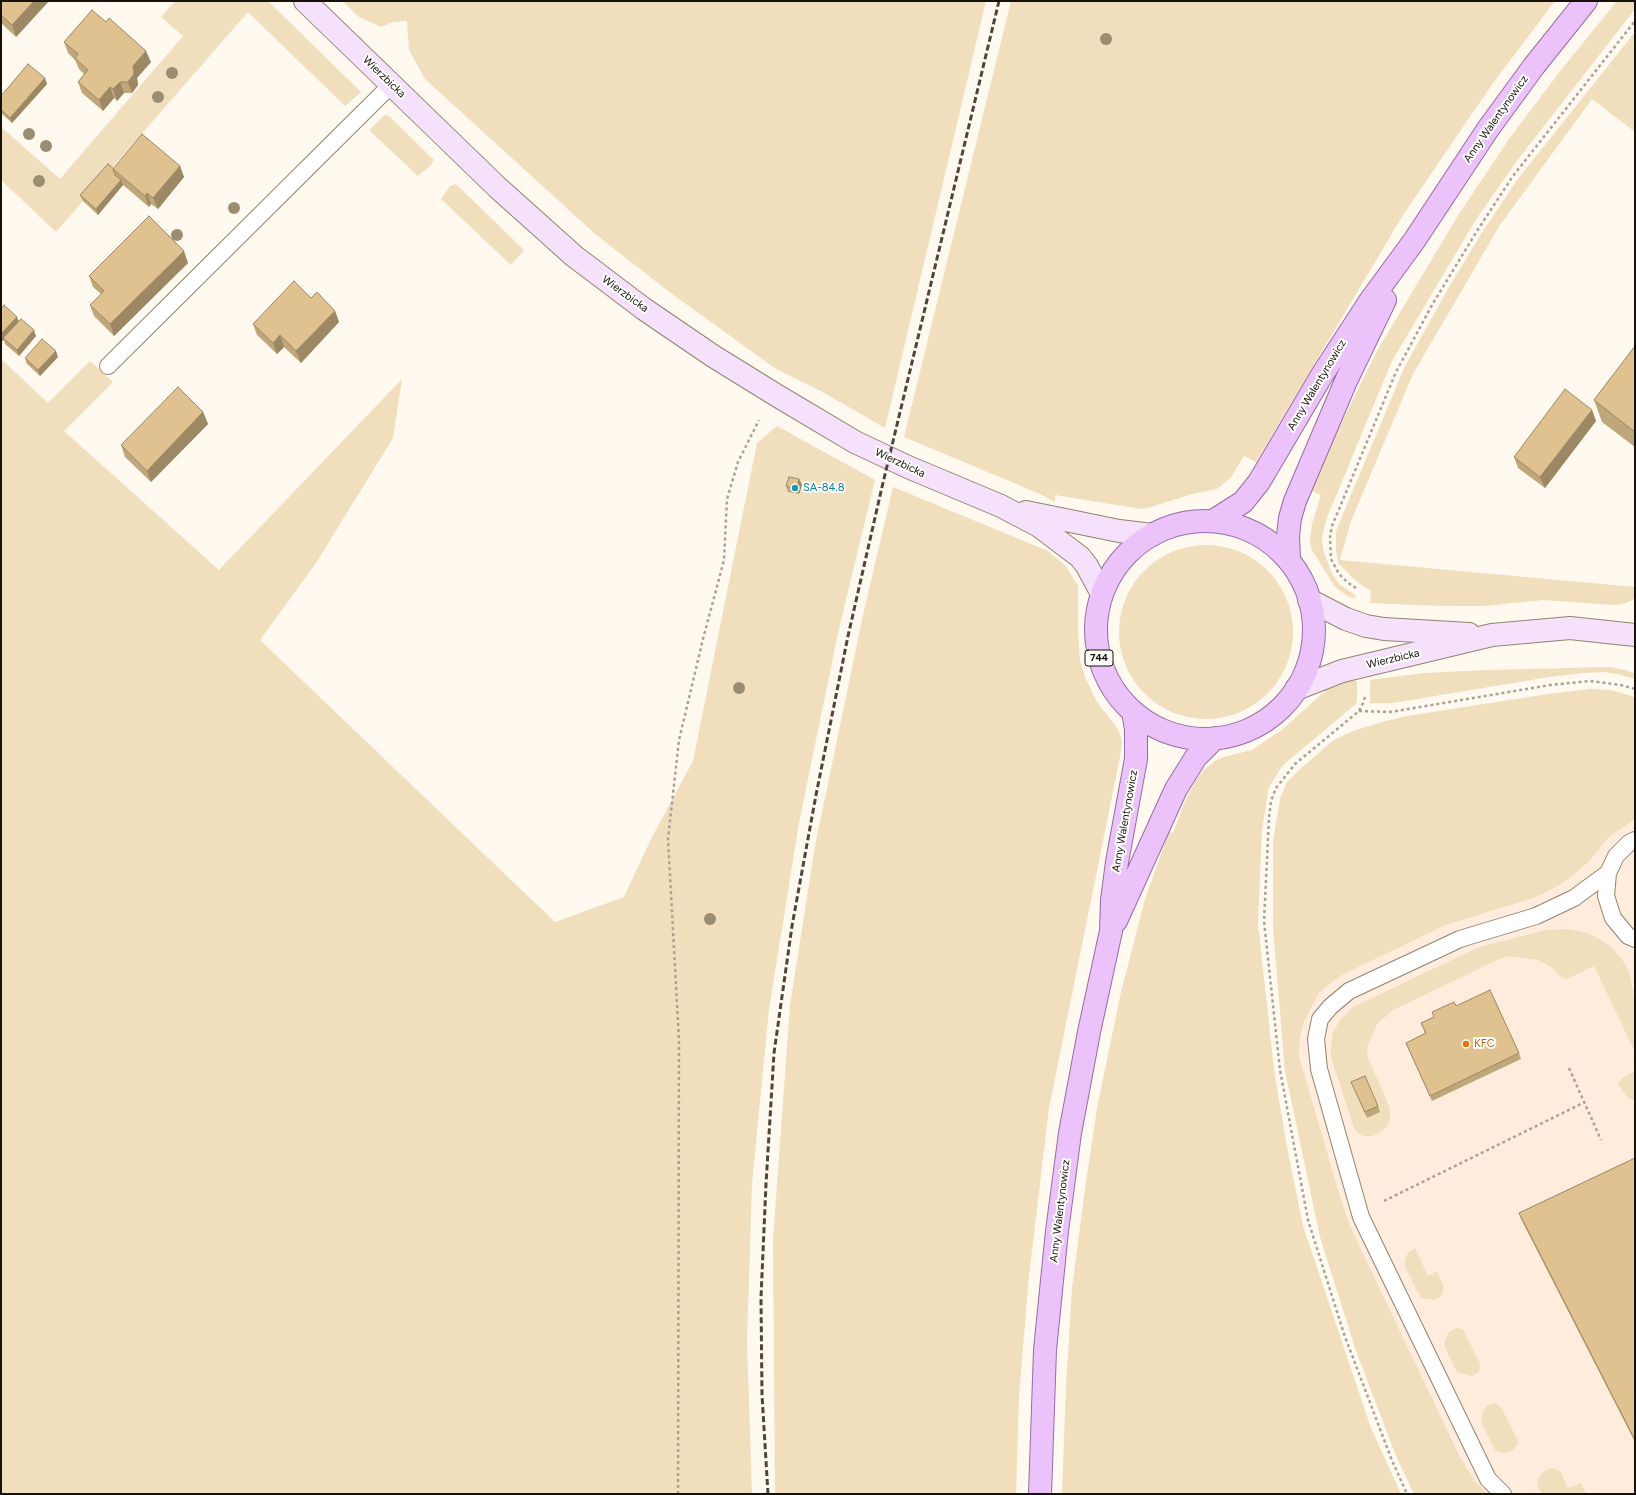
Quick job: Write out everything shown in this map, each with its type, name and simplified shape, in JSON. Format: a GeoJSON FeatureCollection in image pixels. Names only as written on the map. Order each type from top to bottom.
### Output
{"type":"FeatureCollection","features":[{"type":"Feature","properties":{"kind":"main road","name":"Wierzbicka"},"geometry":{"type":"LineString","coordinates":[[305,1],[497,187],[574,256],[683,336],[776,395],[855,442],[1001,506],[1039,526],[1080,557],[1093,576],[1102,594]]}},
{"type":"Feature","properties":{"kind":"main road","name":"Anny Walentynowicz"},"geometry":{"type":"LineString","coordinates":[[1213,521],[1243,502],[1259,482],[1344,340],[1414,241],[1461,168],[1493,123],[1534,66],[1586,1]]}},
{"type":"Feature","properties":{"kind":"main road","name":"Anny Walentynowicz"},"geometry":{"type":"LineString","coordinates":[[1289,560],[1288,536],[1290,518],[1295,501],[1346,381],[1414,241]]}},
{"type":"Feature","properties":{"kind":"main road","name":"Wierzbicka"},"geometry":{"type":"LineString","coordinates":[[1001,506],[1119,531],[1152,535]]}},
{"type":"Feature","properties":{"kind":"main road","name":"744"},"geometry":{"type":"LineString","coordinates":[[1195,521],[1213,521],[1237,526],[1255,533],[1271,543],[1289,560],[1301,579],[1310,600],[1313,620],[1313,641],[1308,666],[1296,689],[1288,700],[1268,719],[1243,732],[1215,738],[1196,739],[1167,732],[1149,724],[1124,703],[1109,682],[1100,658],[1097,645],[1096,619],[1102,594],[1114,570],[1136,546],[1152,535],[1182,524],[1195,521]]}},
{"type":"Feature","properties":{"kind":"main road","name":"Wierzbicka"},"geometry":{"type":"LineString","coordinates":[[1310,600],[1346,619],[1366,626],[1384,629],[1492,635]]}},
{"type":"Feature","properties":{"kind":"main road","name":"Wierzbicka"},"geometry":{"type":"LineString","coordinates":[[1296,689],[1342,671],[1492,635],[1570,628],[1635,635]]}},
{"type":"Feature","properties":{"kind":"main road","name":"Anny Walentynowicz"},"geometry":{"type":"LineString","coordinates":[[1040,1494],[1045,1350],[1057,1231],[1073,1119],[1089,1032],[1111,931],[1112,900],[1117,862],[1136,759],[1136,729],[1133,712]]}},
{"type":"Feature","properties":{"kind":"main road","name":"Anny Walentynowicz"},"geometry":{"type":"LineString","coordinates":[[1111,931],[1176,789],[1196,757],[1215,738]]}},
{"type":"Feature","properties":{"kind":"lane"},"geometry":{"type":"LineString","coordinates":[[108,366],[392,85]]}},
{"type":"Feature","properties":{"kind":"lane"},"geometry":{"type":"LineString","coordinates":[[1608,633],[1635,646]]}},
{"type":"Feature","properties":{"kind":"lane"},"geometry":{"type":"LineString","coordinates":[[1635,840],[1616,856],[1608,873],[1606,896],[1613,918],[1628,936],[1635,939]]}},
{"type":"Feature","properties":{"kind":"lane"},"geometry":{"type":"LineString","coordinates":[[1503,1494],[1488,1479],[1359,1212],[1319,1069],[1316,1039],[1320,1019],[1330,1007],[1349,991],[1460,939],[1536,916],[1574,898],[1608,873]]}},
{"type":"Feature","properties":{"kind":"path"},"geometry":{"type":"LineString","coordinates":[[1359,590],[1347,582],[1339,574],[1331,559],[1330,537],[1338,508],[1396,372],[1444,285],[1477,230],[1513,176],[1635,21]]}},
{"type":"Feature","properties":{"kind":"path"},"geometry":{"type":"LineString","coordinates":[[678,1494],[679,1040],[668,839],[679,740],[703,639],[724,560],[727,499],[730,484],[738,462],[758,422],[776,395]]}},
{"type":"Feature","properties":{"kind":"path"},"geometry":{"type":"LineString","coordinates":[[1359,711],[1370,713],[1390,712],[1550,685],[1590,681],[1621,684],[1635,689]]}},
{"type":"Feature","properties":{"kind":"path"},"geometry":{"type":"LineString","coordinates":[[1569,1068],[1601,1140]]}},
{"type":"Feature","properties":{"kind":"path"},"geometry":{"type":"LineString","coordinates":[[1359,1212],[1399,1194],[1585,1102]]}},
{"type":"Feature","properties":{"kind":"shaded area"},"geometry":{"type":"Polygon","coordinates":[[[175,1],[268,1],[361,92],[345,106],[248,12],[56,232],[1,180],[1,127],[60,179],[183,36],[161,17],[175,1]]]}},
{"type":"Feature","properties":{"kind":"shaded area"},"geometry":{"type":"Polygon","coordinates":[[[342,1],[986,1],[885,428],[821,391],[776,369],[668,291],[594,233],[425,79],[409,50],[407,21],[393,22],[381,27],[359,17],[342,1]]]}},
{"type":"Feature","properties":{"kind":"shaded area"},"geometry":{"type":"Polygon","coordinates":[[[1011,1],[1555,1],[1493,83],[1403,215],[1256,462],[1244,456],[1231,477],[1217,489],[1192,494],[1141,509],[1055,495],[1055,502],[1040,494],[904,437],[1011,1]]]}},
{"type":"Feature","properties":{"kind":"shaded area"},"geometry":{"type":"Polygon","coordinates":[[[1617,1],[1635,1],[1635,9],[1516,162],[1475,221],[1392,361],[1326,520],[1322,537],[1323,549],[1332,574],[1339,584],[1355,595],[1356,598],[1349,597],[1335,587],[1312,550],[1310,542],[1312,524],[1321,495],[1311,491],[1337,432],[1377,351],[1459,214],[1509,139],[1561,70],[1617,1]]]}},
{"type":"Feature","properties":{"kind":"shaded area"},"geometry":{"type":"Polygon","coordinates":[[[1635,32],[1635,132],[1592,99],[1500,225],[1413,374],[1351,521],[1340,560],[1635,587],[1635,597],[1633,600],[1623,604],[1614,605],[1543,600],[1484,606],[1370,603],[1371,591],[1357,582],[1338,563],[1336,531],[1404,368],[1449,287],[1481,234],[1517,180],[1635,32]]]}},
{"type":"Feature","properties":{"kind":"shaded area"},"geometry":{"type":"Polygon","coordinates":[[[385,115],[389,116],[434,160],[430,166],[418,176],[369,130],[385,115]]]}},
{"type":"Feature","properties":{"kind":"shaded area"},"geometry":{"type":"Polygon","coordinates":[[[456,184],[524,250],[511,265],[441,199],[450,186],[456,184]]]}},
{"type":"Feature","properties":{"kind":"shaded area"},"geometry":{"type":"Polygon","coordinates":[[[1,359],[48,403],[90,361],[113,382],[64,431],[219,570],[402,379],[393,438],[316,563],[260,640],[555,922],[624,897],[651,839],[693,761],[757,443],[777,426],[875,480],[838,633],[799,823],[769,1009],[752,1183],[747,1342],[752,1494],[1,1494],[1,359]]]}},
{"type":"Feature","properties":{"kind":"shaded area"},"geometry":{"type":"Polygon","coordinates":[[[893,487],[1048,551],[1066,566],[1078,586],[1080,661],[1085,677],[1097,702],[1118,729],[1122,741],[1049,1108],[1029,1276],[1019,1396],[1016,1494],[775,1494],[773,1240],[790,1005],[815,846],[863,615],[893,487]]]}},
{"type":"Feature","properties":{"kind":"shaded area"},"geometry":{"type":"Polygon","coordinates":[[[1206,545],[1223,547],[1239,552],[1261,565],[1273,577],[1282,591],[1289,607],[1293,632],[1291,649],[1286,665],[1273,687],[1261,699],[1247,708],[1231,715],[1206,719],[1189,717],[1173,712],[1151,699],[1139,687],[1130,673],[1123,657],[1119,632],[1121,615],[1126,599],[1139,577],[1151,565],[1165,556],[1181,549],[1206,545]]]}},
{"type":"Feature","properties":{"kind":"shaded area"},"geometry":{"type":"Polygon","coordinates":[[[1609,667],[1634,673],[1635,679],[1618,674],[1603,672],[1585,673],[1549,677],[1393,703],[1370,703],[1370,680],[1424,673],[1609,667]]]}},
{"type":"Feature","properties":{"kind":"shaded area"},"geometry":{"type":"Polygon","coordinates":[[[1357,681],[1356,704],[1283,765],[1269,787],[1262,830],[1258,924],[1274,1069],[1286,1142],[1303,1226],[1371,1428],[1401,1494],[1062,1494],[1066,1386],[1072,1288],[1085,1189],[1097,1108],[1121,992],[1145,899],[1169,832],[1173,833],[1185,801],[1196,780],[1205,769],[1216,760],[1252,750],[1283,729],[1326,690],[1338,683],[1357,681]]]}},
{"type":"Feature","properties":{"kind":"shaded area"},"geometry":{"type":"Polygon","coordinates":[[[1591,689],[1611,690],[1635,697],[1635,819],[1608,838],[1590,860],[1575,874],[1545,893],[1446,925],[1346,973],[1333,981],[1319,993],[1304,1022],[1300,1037],[1299,1056],[1350,1226],[1460,1457],[1475,1481],[1488,1494],[1414,1494],[1396,1456],[1356,1351],[1320,1237],[1285,1071],[1273,927],[1273,841],[1280,799],[1287,782],[1299,770],[1334,740],[1353,731],[1407,716],[1548,694],[1591,689]]]}},
{"type":"Feature","properties":{"kind":"shaded area"},"geometry":{"type":"Polygon","coordinates":[[[1635,819],[1635,1494],[1480,1494],[1475,1481],[1460,1457],[1350,1226],[1299,1056],[1300,1037],[1304,1022],[1319,993],[1333,981],[1346,973],[1446,925],[1545,893],[1575,874],[1608,838],[1635,819]]]}},
{"type":"Feature","properties":{"kind":"shaded area"},"geometry":{"type":"Polygon","coordinates":[[[1567,929],[1588,933],[1603,941],[1612,948],[1623,961],[1630,974],[1635,1003],[1635,1052],[1594,966],[1567,979],[1560,976],[1551,967],[1538,960],[1508,956],[1393,1010],[1377,1024],[1367,1047],[1368,1058],[1390,1108],[1390,1117],[1387,1126],[1379,1133],[1372,1136],[1364,1136],[1359,1134],[1354,1128],[1331,1057],[1333,1032],[1341,1019],[1353,1007],[1479,947],[1546,930],[1567,929]]]}},
{"type":"Feature","properties":{"kind":"shaded area"},"geometry":{"type":"Polygon","coordinates":[[[1635,1071],[1635,1101],[1627,1097],[1618,1084],[1622,1078],[1635,1071]]]}},
{"type":"Feature","properties":{"kind":"shaded area"},"geometry":{"type":"Polygon","coordinates":[[[1415,1248],[1428,1276],[1437,1271],[1444,1288],[1442,1296],[1434,1300],[1421,1298],[1405,1267],[1405,1259],[1408,1253],[1415,1248]]]}},
{"type":"Feature","properties":{"kind":"shaded area"},"geometry":{"type":"Polygon","coordinates":[[[1456,1328],[1463,1329],[1480,1364],[1479,1372],[1472,1376],[1459,1373],[1455,1369],[1444,1344],[1448,1333],[1456,1328]]]}},
{"type":"Feature","properties":{"kind":"shaded area"},"geometry":{"type":"Polygon","coordinates":[[[1495,1403],[1502,1409],[1519,1443],[1513,1450],[1506,1453],[1501,1453],[1495,1450],[1481,1422],[1483,1411],[1488,1405],[1495,1403]]]}},
{"type":"Feature","properties":{"kind":"shaded area"},"geometry":{"type":"Polygon","coordinates":[[[1552,1468],[1560,1471],[1568,1488],[1581,1483],[1586,1494],[1542,1494],[1538,1487],[1538,1480],[1544,1471],[1552,1468]]]}},
{"type":"Feature","properties":{"kind":"building"},"geometry":{"type":"Polygon","coordinates":[[[1,1],[34,1],[12,25],[1,15],[1,1]]]}},
{"type":"Feature","properties":{"kind":"building"},"geometry":{"type":"Polygon","coordinates":[[[92,10],[106,22],[109,18],[146,51],[133,66],[134,74],[128,82],[120,82],[113,89],[110,87],[99,100],[78,82],[88,70],[75,58],[78,54],[64,42],[92,10]]]}},
{"type":"Feature","properties":{"kind":"building"},"geometry":{"type":"Polygon","coordinates":[[[28,64],[45,78],[10,118],[1,110],[1,96],[28,64]]]}},
{"type":"Feature","properties":{"kind":"building"},"geometry":{"type":"Polygon","coordinates":[[[142,134],[180,166],[153,198],[147,193],[145,196],[113,169],[142,134]]]}},
{"type":"Feature","properties":{"kind":"building"},"geometry":{"type":"Polygon","coordinates":[[[108,164],[114,169],[115,175],[121,180],[96,209],[80,195],[108,164]]]}},
{"type":"Feature","properties":{"kind":"building"},"geometry":{"type":"Polygon","coordinates":[[[149,216],[184,251],[110,324],[90,305],[104,291],[89,276],[149,216]]]}},
{"type":"Feature","properties":{"kind":"building"},"geometry":{"type":"Polygon","coordinates":[[[294,281],[311,298],[317,292],[335,311],[296,351],[280,335],[273,343],[253,324],[294,281]]]}},
{"type":"Feature","properties":{"kind":"building"},"geometry":{"type":"Polygon","coordinates":[[[4,305],[17,317],[1,334],[1,309],[4,305]]]}},
{"type":"Feature","properties":{"kind":"building"},"geometry":{"type":"Polygon","coordinates":[[[21,319],[34,330],[17,350],[3,338],[21,319]]]}},
{"type":"Feature","properties":{"kind":"building"},"geometry":{"type":"Polygon","coordinates":[[[42,339],[56,351],[38,370],[25,358],[42,339]]]}},
{"type":"Feature","properties":{"kind":"building"},"geometry":{"type":"Polygon","coordinates":[[[1635,346],[1635,432],[1594,400],[1635,346]]]}},
{"type":"Feature","properties":{"kind":"building"},"geometry":{"type":"Polygon","coordinates":[[[178,387],[203,412],[147,471],[121,445],[178,387]]]}},
{"type":"Feature","properties":{"kind":"building"},"geometry":{"type":"Polygon","coordinates":[[[1565,389],[1592,410],[1540,477],[1514,457],[1565,389]]]}},
{"type":"Feature","properties":{"kind":"building"},"geometry":{"type":"Polygon","coordinates":[[[789,477],[799,479],[797,489],[786,486],[789,477]]]}},
{"type":"Feature","properties":{"kind":"building","name":"KFC"},"geometry":{"type":"Polygon","coordinates":[[[1490,990],[1519,1053],[1430,1096],[1406,1043],[1426,1033],[1421,1023],[1434,1017],[1432,1012],[1454,1002],[1456,1006],[1490,990]]]}},
{"type":"Feature","properties":{"kind":"building"},"geometry":{"type":"Polygon","coordinates":[[[1365,1076],[1378,1106],[1365,1112],[1351,1082],[1365,1076]]]}},
{"type":"Feature","properties":{"kind":"building"},"geometry":{"type":"Polygon","coordinates":[[[1635,1158],[1635,1440],[1519,1213],[1635,1158]]]}},
{"type":"Feature","properties":{"kind":"railway"},"geometry":{"type":"LineString","coordinates":[[768,1494],[762,1395],[761,1297],[774,1053],[792,926],[816,795],[848,636],[882,487],[999,1]]}},
{"type":"Feature","properties":{"kind":"place","name":"SA-84.8"},"geometry":{"type":"Point","coordinates":[795,488]}},
{"type":"Feature","properties":{"kind":"place","name":"KFC"},"geometry":{"type":"Point","coordinates":[1466,1044]}}]}
